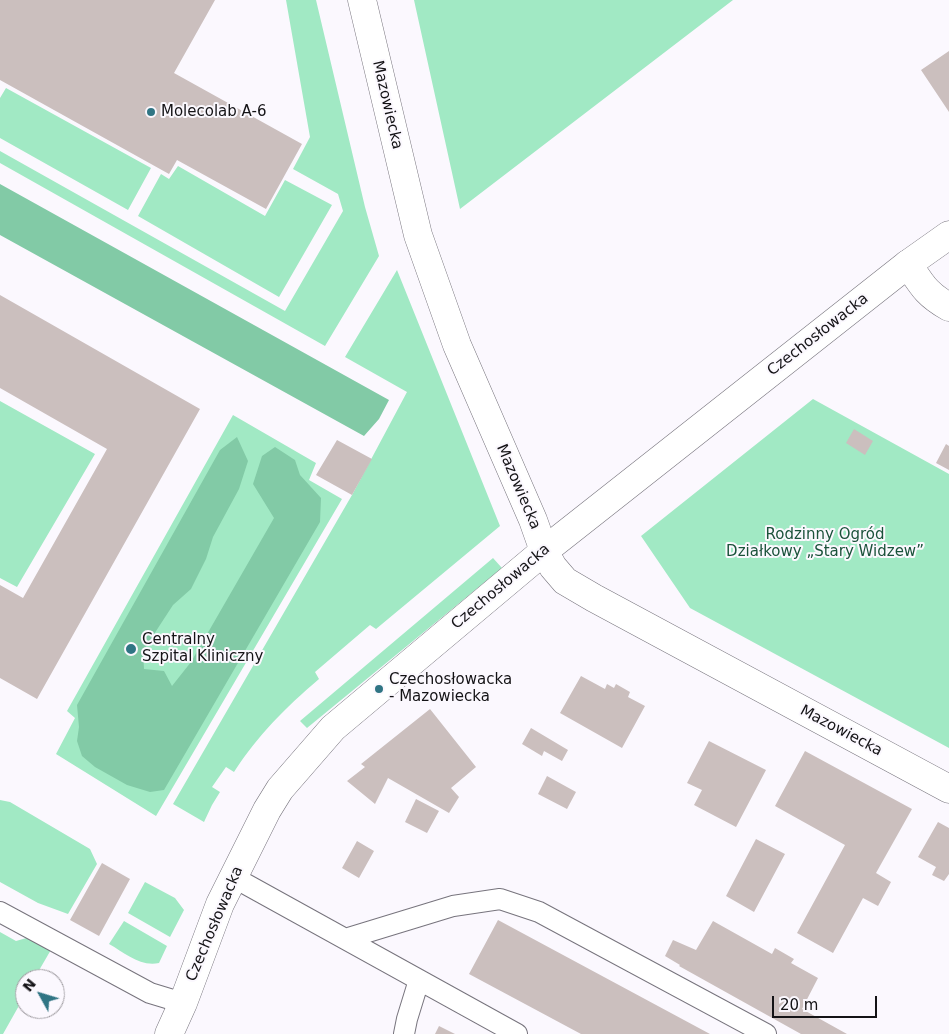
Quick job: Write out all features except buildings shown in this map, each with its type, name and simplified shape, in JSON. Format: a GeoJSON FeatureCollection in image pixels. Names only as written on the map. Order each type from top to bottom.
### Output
{"type":"FeatureCollection","features":[{"type":"Feature","properties":{"kind":"street","name":"Mazowiecka"},"geometry":{"type":"LineString","coordinates":[[362,0],[422,249],[457,345],[533,520],[544,551],[553,567],[565,581],[949,789]]}},
{"type":"Feature","properties":{"kind":"street","name":"Czechosłowacka"},"geometry":{"type":"LineString","coordinates":[[169,1034],[183,1003],[220,904],[233,877],[280,789],[332,728],[544,551],[908,264],[949,235]]}},
{"type":"Feature","properties":{"kind":"street"},"geometry":{"type":"LineString","coordinates":[[908,264],[926,292],[949,307]]}},
{"type":"Feature","properties":{"kind":"lane"},"geometry":{"type":"LineString","coordinates":[[233,877],[517,1034]]}},
{"type":"Feature","properties":{"kind":"lane"},"geometry":{"type":"LineString","coordinates":[[345,939],[453,906],[500,899],[539,912],[766,1034]]}},
{"type":"Feature","properties":{"kind":"lane"},"geometry":{"type":"LineString","coordinates":[[0,912],[150,993],[183,1003]]}},
{"type":"Feature","properties":{"kind":"lane"},"geometry":{"type":"LineString","coordinates":[[404,1034],[419,980]]}},
{"type":"Feature","properties":{"kind":"green space"},"geometry":{"type":"Polygon","coordinates":[[[286,0],[316,0],[365,207],[379,256],[325,346],[0,163],[0,151],[285,311],[343,211],[338,194],[293,169],[310,137],[286,0]]]}},
{"type":"Feature","properties":{"kind":"green space"},"geometry":{"type":"Polygon","coordinates":[[[414,0],[733,0],[460,209],[414,0]]]}},
{"type":"Feature","properties":{"kind":"green space"},"geometry":{"type":"Polygon","coordinates":[[[6,88],[151,168],[128,210],[0,138],[0,98],[6,88]]]}},
{"type":"Feature","properties":{"kind":"green space"},"geometry":{"type":"Polygon","coordinates":[[[178,166],[265,216],[285,180],[332,205],[279,297],[138,216],[161,174],[169,179],[178,166]]]}},
{"type":"Feature","properties":{"kind":"green space"},"geometry":{"type":"Polygon","coordinates":[[[0,184],[389,400],[379,419],[364,436],[0,235],[0,184]]]}},
{"type":"Feature","properties":{"kind":"green space"},"geometry":{"type":"Polygon","coordinates":[[[397,270],[500,526],[376,629],[370,625],[315,672],[319,679],[273,722],[234,772],[226,767],[212,787],[220,792],[204,822],[173,804],[352,495],[407,392],[345,357],[397,270]]]}},
{"type":"Feature","properties":{"kind":"green space","name":"Rodzinny Ogród Działkowy „Stary Widzew”"},"geometry":{"type":"Polygon","coordinates":[[[813,399],[949,474],[949,748],[690,608],[641,536],[813,399]]]}},
{"type":"Feature","properties":{"kind":"green space"},"geometry":{"type":"Polygon","coordinates":[[[0,401],[95,454],[17,587],[0,578],[0,401]]]}},
{"type":"Feature","properties":{"kind":"green space"},"geometry":{"type":"Polygon","coordinates":[[[233,415],[316,463],[309,480],[342,499],[156,816],[56,754],[75,718],[67,711],[233,415]]]}},
{"type":"Feature","properties":{"kind":"green space"},"geometry":{"type":"Polygon","coordinates":[[[237,437],[248,461],[239,489],[213,537],[206,559],[191,589],[173,605],[143,651],[144,669],[164,671],[172,686],[191,662],[274,518],[253,484],[262,456],[275,447],[295,460],[300,475],[321,498],[320,522],[164,790],[150,792],[127,785],[95,767],[82,756],[77,741],[79,727],[77,705],[220,450],[237,437]]]}},
{"type":"Feature","properties":{"kind":"green space"},"geometry":{"type":"Polygon","coordinates":[[[493,558],[502,568],[307,728],[300,721],[493,558]]]}},
{"type":"Feature","properties":{"kind":"green space"},"geometry":{"type":"Polygon","coordinates":[[[0,800],[10,802],[90,849],[97,864],[68,914],[38,903],[0,882],[0,800]]]}},
{"type":"Feature","properties":{"kind":"green space"},"geometry":{"type":"Polygon","coordinates":[[[145,882],[175,898],[184,910],[170,937],[128,913],[145,882]]]}},
{"type":"Feature","properties":{"kind":"green space"},"geometry":{"type":"Polygon","coordinates":[[[124,921],[167,946],[159,963],[152,964],[139,961],[109,944],[124,921]]]}},
{"type":"Feature","properties":{"kind":"green space"},"geometry":{"type":"Polygon","coordinates":[[[0,932],[16,941],[30,937],[52,948],[40,969],[15,969],[15,1013],[3,1034],[0,1034],[0,932]]]}},
{"type":"Feature","properties":{"kind":"place","name":"Molecolab A-6"},"geometry":{"type":"Point","coordinates":[151,112]}},
{"type":"Feature","properties":{"kind":"place","name":"Centralny Szpital Kliniczny"},"geometry":{"type":"Point","coordinates":[131,649]}},
{"type":"Feature","properties":{"kind":"place","name":"Czechosłowacka - Mazowiecka"},"geometry":{"type":"Point","coordinates":[379,689]}}]}
